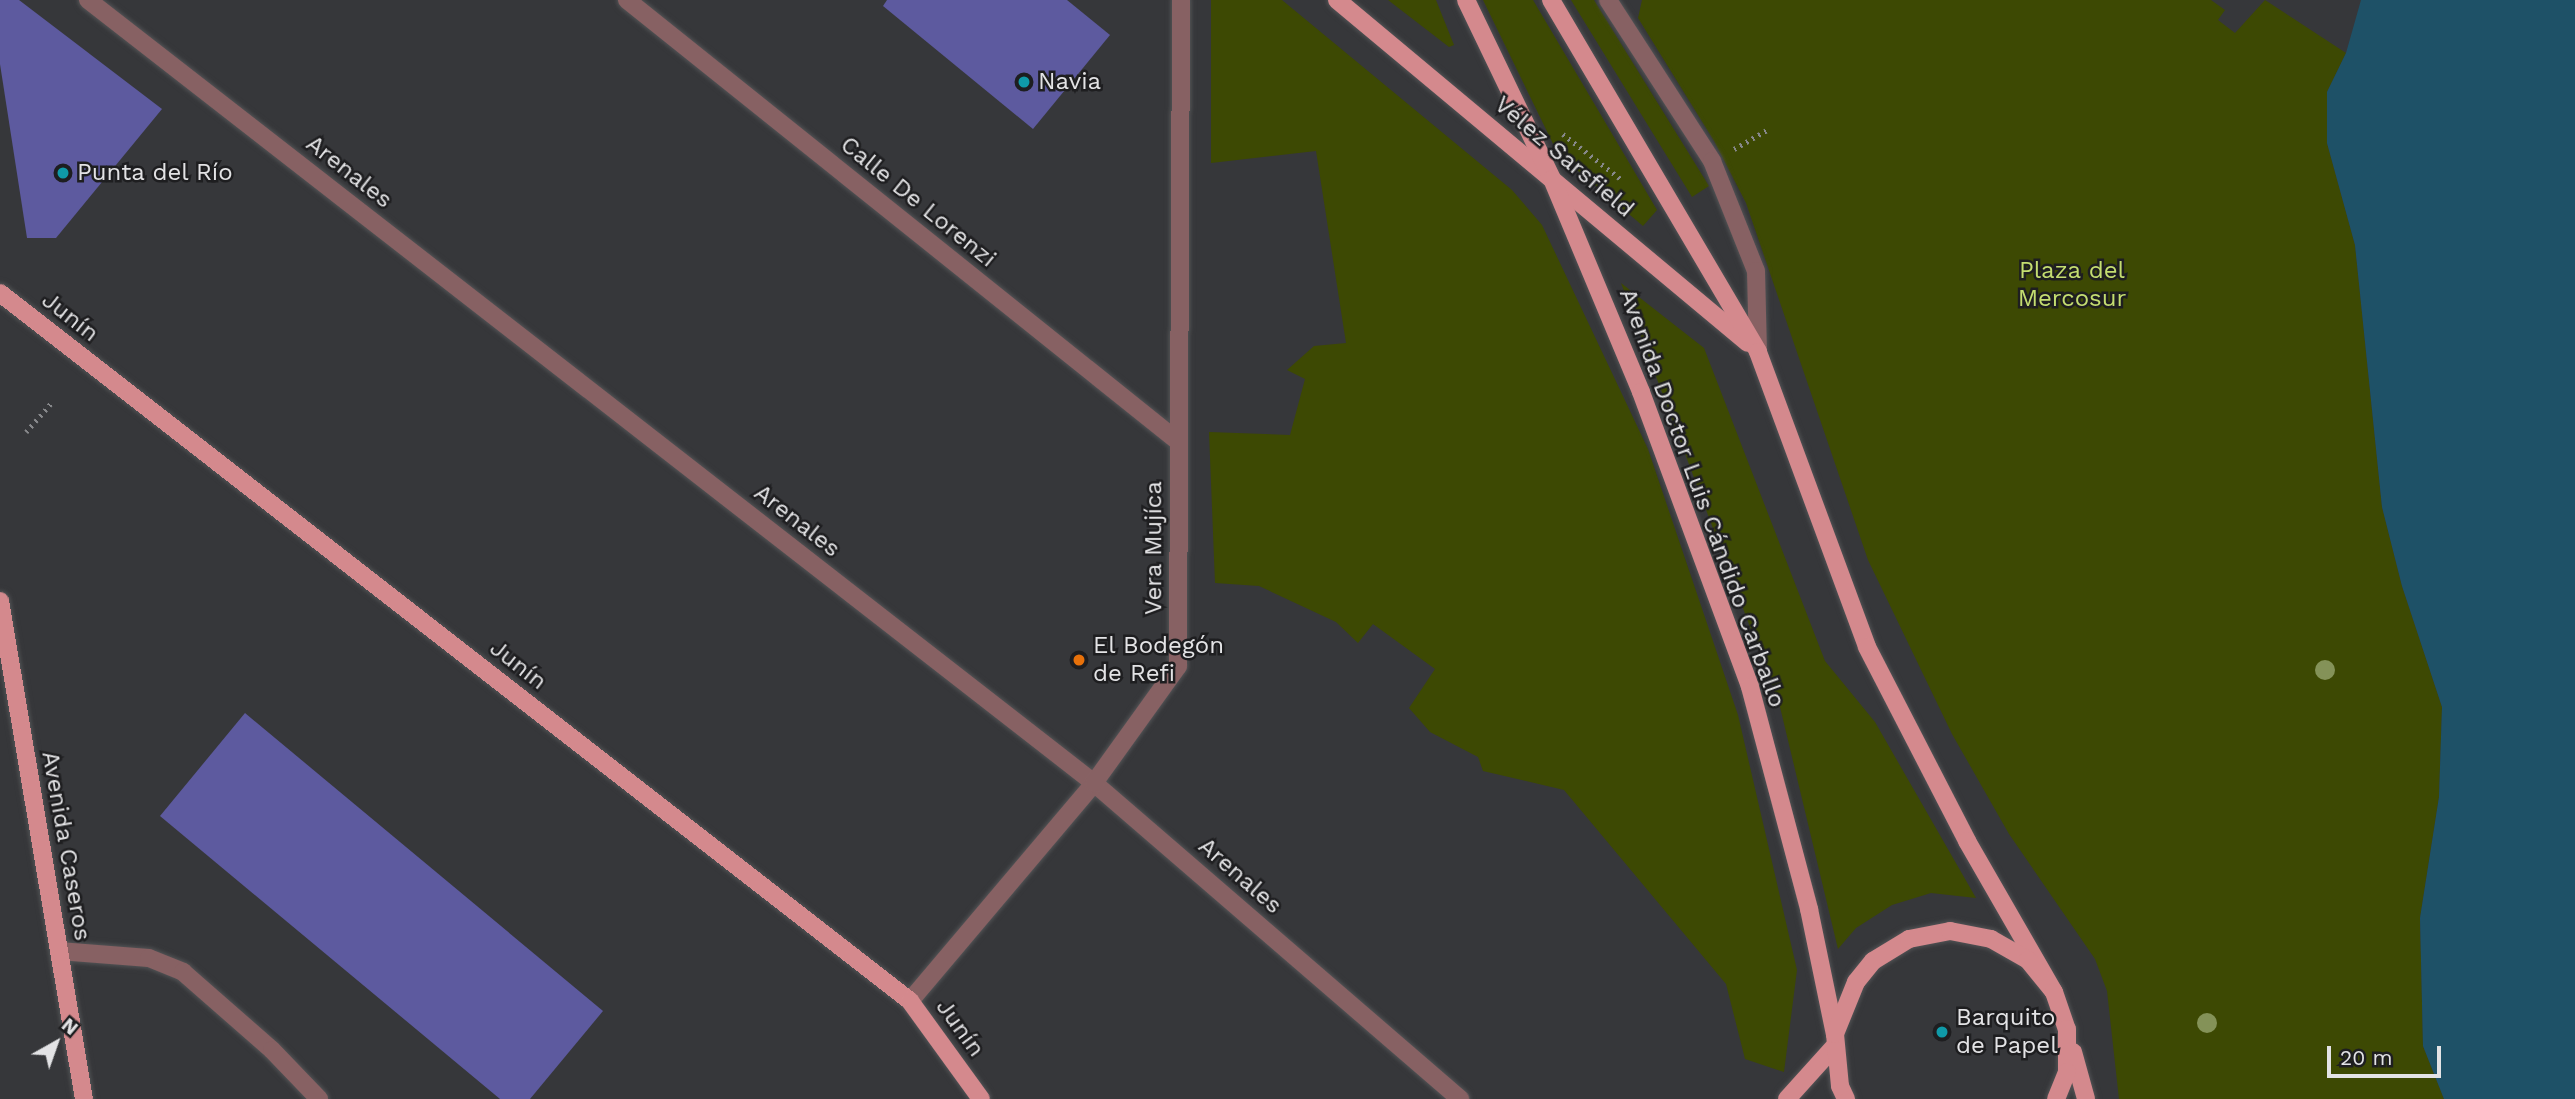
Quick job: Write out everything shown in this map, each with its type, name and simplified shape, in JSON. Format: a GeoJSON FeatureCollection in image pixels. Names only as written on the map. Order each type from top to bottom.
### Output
{"type":"FeatureCollection","features":[{"type":"Feature","properties":{"kind":"main road","name":"Vélez Sarsfield"},"geometry":{"type":"LineString","coordinates":[[1337,0],[1758,352]]}},
{"type":"Feature","properties":{"kind":"main road","name":"Avenida Doctor Luis Cándido Carballo"},"geometry":{"type":"LineString","coordinates":[[1466,0],[1552,179],[1640,392],[1750,687],[1809,909],[1846,1099]]}},
{"type":"Feature","properties":{"kind":"main road"},"geometry":{"type":"LineString","coordinates":[[1551,0],[1758,352],[1867,647],[1967,841],[2054,992],[2086,1099]]}},
{"type":"Feature","properties":{"kind":"main road","name":"Junín"},"geometry":{"type":"LineString","coordinates":[[0,293],[910,1001],[981,1099]]}},
{"type":"Feature","properties":{"kind":"main road","name":"Avenida Caseros"},"geometry":{"type":"LineString","coordinates":[[0,600],[84,1099]]}},
{"type":"Feature","properties":{"kind":"main road"},"geometry":{"type":"LineString","coordinates":[[1787,1099],[1834,1041],[1856,982],[1873,961],[1909,939],[1950,931],[1991,939],[2028,960],[2054,992]]}},
{"type":"Feature","properties":{"kind":"main road"},"geometry":{"type":"LineString","coordinates":[[2056,1099],[2067,1072],[2067,1029]]}},
{"type":"Feature","properties":{"kind":"street","name":"Arenales"},"geometry":{"type":"LineString","coordinates":[[88,0],[1094,783],[1460,1099]]}},
{"type":"Feature","properties":{"kind":"street","name":"Calle De Lorenzi"},"geometry":{"type":"LineString","coordinates":[[627,0],[1180,442]]}},
{"type":"Feature","properties":{"kind":"street","name":"Vera Mujíca"},"geometry":{"type":"LineString","coordinates":[[910,1001],[1094,783],[1178,666],[1181,0]]}},
{"type":"Feature","properties":{"kind":"street"},"geometry":{"type":"LineString","coordinates":[[1608,0],[1712,161],[1756,271],[1758,352]]}},
{"type":"Feature","properties":{"kind":"street"},"geometry":{"type":"LineString","coordinates":[[59,951],[149,958],[183,972],[272,1050],[318,1099]]}},
{"type":"Feature","properties":{"kind":"path"},"geometry":{"type":"LineString","coordinates":[[1553,126],[1624,182]]}},
{"type":"Feature","properties":{"kind":"path"},"geometry":{"type":"LineString","coordinates":[[26,432],[51,403]]}},
{"type":"Feature","properties":{"kind":"green space"},"geometry":{"type":"Polygon","coordinates":[[[1211,0],[1282,0],[1512,190],[1542,225],[1648,449],[1738,715],[1797,970],[1784,1072],[1745,1059],[1726,984],[1564,790],[1483,771],[1478,757],[1430,732],[1409,708],[1435,669],[1373,624],[1358,643],[1336,622],[1259,586],[1215,583],[1209,432],[1290,435],[1305,379],[1287,370],[1314,346],[1346,343],[1316,151],[1211,163],[1211,0]]]}},
{"type":"Feature","properties":{"kind":"green space"},"geometry":{"type":"Polygon","coordinates":[[[1388,0],[1436,0],[1454,45],[1449,47],[1388,0]]]}},
{"type":"Feature","properties":{"kind":"green space"},"geometry":{"type":"Polygon","coordinates":[[[1483,0],[1533,0],[1657,210],[1643,226],[1558,154],[1483,0]]]}},
{"type":"Feature","properties":{"kind":"green space"},"geometry":{"type":"Polygon","coordinates":[[[1571,0],[1594,0],[1709,186],[1692,197],[1571,0]]]}},
{"type":"Feature","properties":{"kind":"green space","name":"Plaza del Mercosur"},"geometry":{"type":"Polygon","coordinates":[[[1642,0],[2211,0],[2225,10],[2218,20],[2235,33],[2265,0],[2346,53],[2327,92],[2327,143],[2355,245],[2382,507],[2402,586],[2442,707],[2439,797],[2420,918],[2423,1046],[2444,1099],[2119,1099],[2107,991],[2095,959],[2009,834],[1952,734],[1868,560],[1746,203],[1714,141],[1638,18],[1642,0]]]}},
{"type":"Feature","properties":{"kind":"green space"},"geometry":{"type":"Polygon","coordinates":[[[1621,283],[1704,348],[1825,661],[1875,722],[1976,898],[1931,893],[1892,905],[1856,928],[1838,949],[1780,707],[1621,283]]]}},
{"type":"Feature","properties":{"kind":"water"},"geometry":{"type":"Polygon","coordinates":[[[2361,0],[2575,0],[2575,1099],[2444,1099],[2423,1046],[2420,918],[2439,797],[2442,707],[2402,586],[2382,507],[2355,245],[2327,143],[2327,92],[2346,53],[2361,0]]]}},
{"type":"Feature","properties":{"kind":"building","name":"Punta del Río"},"geometry":{"type":"Polygon","coordinates":[[[0,0],[19,0],[162,109],[56,238],[27,238],[0,64],[0,0]]]}},
{"type":"Feature","properties":{"kind":"building","name":"Navia"},"geometry":{"type":"Polygon","coordinates":[[[887,0],[1067,0],[1110,35],[1033,129],[883,6],[887,0]]]}},
{"type":"Feature","properties":{"kind":"building"},"geometry":{"type":"Polygon","coordinates":[[[245,713],[603,1011],[530,1099],[500,1099],[160,816],[245,713]]]}},
{"type":"Feature","properties":{"kind":"place","name":"Navia"},"geometry":{"type":"Point","coordinates":[1024,82]}},
{"type":"Feature","properties":{"kind":"place","name":"Punta del Río"},"geometry":{"type":"Point","coordinates":[63,173]}},
{"type":"Feature","properties":{"kind":"place","name":"El Bodegón de Refi"},"geometry":{"type":"Point","coordinates":[1079,660]}},
{"type":"Feature","properties":{"kind":"place","name":"Barquito de Papel"},"geometry":{"type":"Point","coordinates":[1942,1032]}}]}
